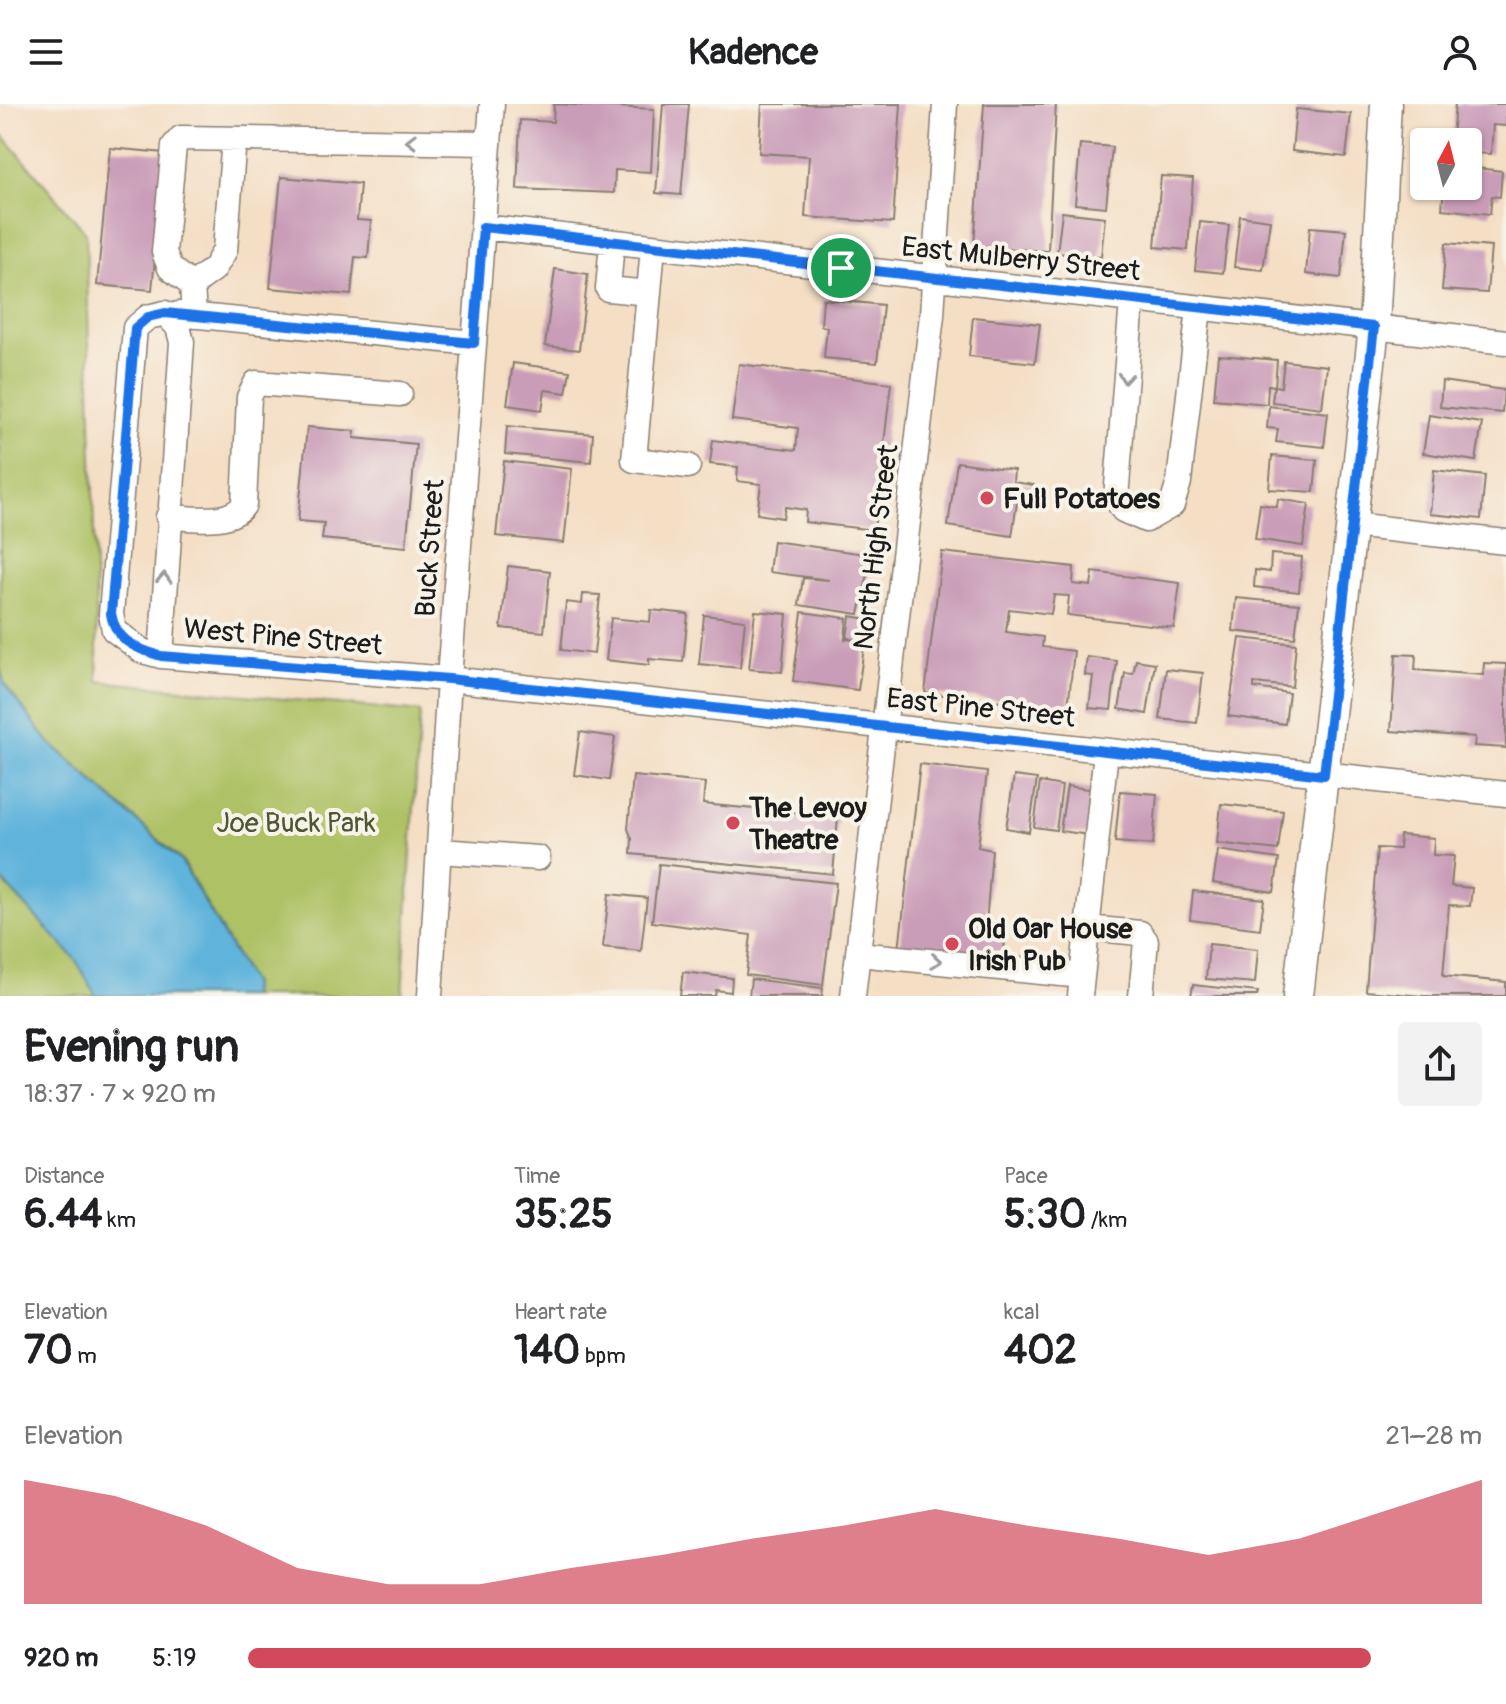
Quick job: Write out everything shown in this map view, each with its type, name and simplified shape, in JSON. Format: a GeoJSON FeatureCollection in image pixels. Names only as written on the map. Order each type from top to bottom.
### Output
{"type":"FeatureCollection","features":[{"type":"Feature","properties":{"kind":"main road"},"geometry":{"type":"LineString","coordinates":[[1298,996],[1374,327],[1386,104]]}},
{"type":"Feature","properties":{"kind":"street","name":"Buck Street"},"geometry":{"type":"LineString","coordinates":[[430,996],[449,679],[492,104]]}},
{"type":"Feature","properties":{"kind":"street","name":"North High Street"},"geometry":{"type":"LineString","coordinates":[[853,996],[935,279],[945,104]]}},
{"type":"Feature","properties":{"kind":"street"},"geometry":{"type":"LineString","coordinates":[[194,316],[192,285],[170,268],[164,252],[174,146],[181,138],[489,143]]}},
{"type":"Feature","properties":{"kind":"street"},"geometry":{"type":"LineString","coordinates":[[192,285],[214,269],[225,250],[234,139]]}},
{"type":"Feature","properties":{"kind":"street","name":"East Mulberry Street"},"geometry":{"type":"LineString","coordinates":[[483,227],[1506,342]]}},
{"type":"Feature","properties":{"kind":"street"},"geometry":{"type":"LineString","coordinates":[[612,242],[608,289],[649,293]]}},
{"type":"Feature","properties":{"kind":"street"},"geometry":{"type":"LineString","coordinates":[[653,247],[634,460],[688,466]]}},
{"type":"Feature","properties":{"kind":"street"},"geometry":{"type":"LineString","coordinates":[[1132,301],[1116,498],[1123,510],[1146,520],[1172,505],[1179,482],[1199,308]]}},
{"type":"Feature","properties":{"kind":"street"},"geometry":{"type":"LineString","coordinates":[[165,313],[474,343]]}},
{"type":"Feature","properties":{"kind":"street"},"geometry":{"type":"LineString","coordinates":[[161,656],[182,342],[178,327],[165,313]]}},
{"type":"Feature","properties":{"kind":"street","name":"West Pine Street"},"geometry":{"type":"LineString","coordinates":[[165,313],[148,317],[135,328],[111,614],[114,630],[128,643],[161,656],[449,679]]}},
{"type":"Feature","properties":{"kind":"street"},"geometry":{"type":"LineString","coordinates":[[168,517],[225,518],[244,505],[249,397],[256,383],[400,394]]}},
{"type":"Feature","properties":{"kind":"street"},"geometry":{"type":"LineString","coordinates":[[1352,525],[1506,542]]}},
{"type":"Feature","properties":{"kind":"street","name":"East Pine Street"},"geometry":{"type":"LineString","coordinates":[[449,679],[1506,794]]}},
{"type":"Feature","properties":{"kind":"street"},"geometry":{"type":"LineString","coordinates":[[858,954],[1081,986],[1106,751]]}},
{"type":"Feature","properties":{"kind":"street"},"geometry":{"type":"LineString","coordinates":[[440,851],[538,858]]}},
{"type":"Feature","properties":{"kind":"street"},"geometry":{"type":"LineString","coordinates":[[1087,928],[1140,933],[1146,941],[1141,996]]}},
{"type":"Feature","properties":{"kind":"green space","name":"Joe Buck Park"},"geometry":{"type":"Polygon","coordinates":[[[0,132],[86,233],[98,681],[420,712],[402,996],[251,996],[252,984],[182,861],[48,741],[5,685],[0,668],[0,132]]]}},
{"type":"Feature","properties":{"kind":"green space"},"geometry":{"type":"Polygon","coordinates":[[[0,878],[76,960],[96,996],[0,996],[0,878]]]}},
{"type":"Feature","properties":{"kind":"water"},"geometry":{"type":"Polygon","coordinates":[[[0,668],[5,685],[48,741],[181,861],[252,984],[251,996],[96,996],[76,960],[0,878],[0,668]]]}},
{"type":"Feature","properties":{"kind":"building"},"geometry":{"type":"Polygon","coordinates":[[[554,104],[654,109],[651,172],[615,170],[614,193],[517,189],[520,120],[553,122],[554,104]]]}},
{"type":"Feature","properties":{"kind":"building"},"geometry":{"type":"Polygon","coordinates":[[[663,104],[689,104],[681,195],[656,193],[663,104]]]}},
{"type":"Feature","properties":{"kind":"building"},"geometry":{"type":"Polygon","coordinates":[[[762,104],[901,104],[893,223],[805,217],[809,156],[759,153],[762,104]]]}},
{"type":"Feature","properties":{"kind":"building"},"geometry":{"type":"Polygon","coordinates":[[[984,104],[1056,104],[1048,251],[974,246],[984,104]]]}},
{"type":"Feature","properties":{"kind":"building"},"geometry":{"type":"Polygon","coordinates":[[[1455,104],[1506,104],[1506,126],[1493,125],[1491,154],[1482,154],[1482,128],[1453,128],[1455,104]]]}},
{"type":"Feature","properties":{"kind":"building"},"geometry":{"type":"Polygon","coordinates":[[[1296,109],[1351,114],[1346,157],[1292,151],[1296,109]]]}},
{"type":"Feature","properties":{"kind":"building"},"geometry":{"type":"Polygon","coordinates":[[[1080,144],[1112,147],[1106,207],[1075,204],[1080,144]]]}},
{"type":"Feature","properties":{"kind":"building"},"geometry":{"type":"Polygon","coordinates":[[[110,148],[165,153],[152,290],[97,285],[110,148]]]}},
{"type":"Feature","properties":{"kind":"building"},"geometry":{"type":"Polygon","coordinates":[[[1482,169],[1502,171],[1500,197],[1492,196],[1490,214],[1442,209],[1443,200],[1482,200],[1482,169]]]}},
{"type":"Feature","properties":{"kind":"building"},"geometry":{"type":"Polygon","coordinates":[[[1161,176],[1193,178],[1188,250],[1155,247],[1161,176]]]}},
{"type":"Feature","properties":{"kind":"building"},"geometry":{"type":"Polygon","coordinates":[[[281,177],[360,184],[357,220],[371,221],[368,258],[355,257],[351,295],[270,288],[281,177]]]}},
{"type":"Feature","properties":{"kind":"building"},"geometry":{"type":"Polygon","coordinates":[[[1062,212],[1105,217],[1101,257],[1057,253],[1062,212]]]}},
{"type":"Feature","properties":{"kind":"building"},"geometry":{"type":"Polygon","coordinates":[[[1240,216],[1270,220],[1263,270],[1234,267],[1240,216]]]}},
{"type":"Feature","properties":{"kind":"building"},"geometry":{"type":"Polygon","coordinates":[[[1200,222],[1229,225],[1223,273],[1195,270],[1200,222]]]}},
{"type":"Feature","properties":{"kind":"building"},"geometry":{"type":"Polygon","coordinates":[[[1310,227],[1346,230],[1341,278],[1306,274],[1310,227]]]}},
{"type":"Feature","properties":{"kind":"building"},"geometry":{"type":"Polygon","coordinates":[[[1446,243],[1491,247],[1487,293],[1442,290],[1446,243]]]}},
{"type":"Feature","properties":{"kind":"building"},"geometry":{"type":"Polygon","coordinates":[[[555,269],[588,274],[579,350],[545,346],[555,269]]]}},
{"type":"Feature","properties":{"kind":"building"},"geometry":{"type":"Polygon","coordinates":[[[823,299],[883,305],[877,363],[824,358],[827,327],[821,326],[823,299]]]}},
{"type":"Feature","properties":{"kind":"building"},"geometry":{"type":"Polygon","coordinates":[[[973,317],[1040,324],[1035,363],[969,356],[973,317]]]}},
{"type":"Feature","properties":{"kind":"building"},"geometry":{"type":"Polygon","coordinates":[[[1218,355],[1277,360],[1275,386],[1268,385],[1267,404],[1214,399],[1218,355]]]}},
{"type":"Feature","properties":{"kind":"building"},"geometry":{"type":"Polygon","coordinates":[[[1284,361],[1327,366],[1322,408],[1272,402],[1274,386],[1281,387],[1284,361]]]}},
{"type":"Feature","properties":{"kind":"building"},"geometry":{"type":"Polygon","coordinates":[[[513,363],[570,371],[566,393],[545,390],[542,410],[507,405],[513,363]]]}},
{"type":"Feature","properties":{"kind":"building"},"geometry":{"type":"Polygon","coordinates":[[[739,364],[891,383],[874,530],[805,522],[806,510],[785,507],[783,518],[757,514],[761,484],[737,481],[738,467],[710,464],[713,440],[796,450],[798,428],[732,420],[739,364]]]}},
{"type":"Feature","properties":{"kind":"building"},"geometry":{"type":"Polygon","coordinates":[[[1442,381],[1504,390],[1502,413],[1440,407],[1442,381]]]}},
{"type":"Feature","properties":{"kind":"building"},"geometry":{"type":"Polygon","coordinates":[[[1269,406],[1328,413],[1324,447],[1276,442],[1278,429],[1267,428],[1269,406]]]}},
{"type":"Feature","properties":{"kind":"building"},"geometry":{"type":"Polygon","coordinates":[[[1429,415],[1482,423],[1476,461],[1423,453],[1429,415]]]}},
{"type":"Feature","properties":{"kind":"building"},"geometry":{"type":"Polygon","coordinates":[[[507,426],[593,434],[591,462],[505,454],[507,426]]]}},
{"type":"Feature","properties":{"kind":"building"},"geometry":{"type":"Polygon","coordinates":[[[307,427],[355,431],[354,438],[416,444],[406,547],[322,539],[324,523],[298,521],[307,427]]]}},
{"type":"Feature","properties":{"kind":"building"},"geometry":{"type":"Polygon","coordinates":[[[1272,456],[1317,460],[1314,492],[1269,489],[1272,456]]]}},
{"type":"Feature","properties":{"kind":"building"},"geometry":{"type":"Polygon","coordinates":[[[504,461],[572,469],[564,543],[496,536],[504,461]]]}},
{"type":"Feature","properties":{"kind":"building"},"geometry":{"type":"Polygon","coordinates":[[[957,462],[1014,470],[1013,482],[1034,485],[1032,504],[1017,502],[1012,536],[948,526],[957,462]]]}},
{"type":"Feature","properties":{"kind":"building"},"geometry":{"type":"Polygon","coordinates":[[[1434,470],[1485,476],[1481,519],[1430,514],[1434,470]]]}},
{"type":"Feature","properties":{"kind":"building"},"geometry":{"type":"Polygon","coordinates":[[[1278,499],[1309,504],[1303,546],[1255,539],[1260,504],[1277,507],[1278,499]]]}},
{"type":"Feature","properties":{"kind":"building"},"geometry":{"type":"Polygon","coordinates":[[[773,541],[872,555],[859,614],[799,605],[803,578],[829,580],[769,572],[773,541]]]}},
{"type":"Feature","properties":{"kind":"building"},"geometry":{"type":"Polygon","coordinates":[[[942,552],[1074,567],[1073,584],[1091,586],[1093,572],[1180,583],[1174,628],[1067,615],[1069,596],[1054,595],[1051,614],[1009,609],[1006,632],[1043,637],[1042,647],[1074,651],[1068,708],[925,693],[942,552]]]}},
{"type":"Feature","properties":{"kind":"building"},"geometry":{"type":"Polygon","coordinates":[[[1271,554],[1302,557],[1299,592],[1254,587],[1255,570],[1270,572],[1271,554]]]}},
{"type":"Feature","properties":{"kind":"building"},"geometry":{"type":"Polygon","coordinates":[[[508,566],[550,571],[544,632],[501,628],[508,566]]]}},
{"type":"Feature","properties":{"kind":"building"},"geometry":{"type":"Polygon","coordinates":[[[583,594],[600,595],[594,654],[561,650],[566,602],[582,604],[583,594]]]}},
{"type":"Feature","properties":{"kind":"building"},"geometry":{"type":"Polygon","coordinates":[[[1236,598],[1299,604],[1295,638],[1233,631],[1236,598]]]}},
{"type":"Feature","properties":{"kind":"building"},"geometry":{"type":"Polygon","coordinates":[[[651,610],[688,614],[683,662],[649,659],[649,665],[606,660],[611,618],[650,622],[651,610]]]}},
{"type":"Feature","properties":{"kind":"building"},"geometry":{"type":"Polygon","coordinates":[[[755,611],[787,614],[782,672],[749,669],[755,611]]]}},
{"type":"Feature","properties":{"kind":"building"},"geometry":{"type":"Polygon","coordinates":[[[802,612],[847,618],[845,639],[855,640],[847,638],[850,616],[868,619],[858,690],[793,681],[802,612]]]}},
{"type":"Feature","properties":{"kind":"building"},"geometry":{"type":"Polygon","coordinates":[[[704,615],[745,620],[740,668],[699,664],[704,615]]]}},
{"type":"Feature","properties":{"kind":"building"},"geometry":{"type":"Polygon","coordinates":[[[1240,638],[1296,644],[1292,687],[1254,683],[1254,688],[1289,693],[1285,724],[1228,716],[1240,638]]]}},
{"type":"Feature","properties":{"kind":"building"},"geometry":{"type":"Polygon","coordinates":[[[1396,654],[1416,655],[1415,670],[1483,675],[1484,663],[1506,664],[1506,748],[1474,746],[1475,737],[1391,731],[1396,654]]]}},
{"type":"Feature","properties":{"kind":"building"},"geometry":{"type":"Polygon","coordinates":[[[1087,657],[1117,661],[1111,710],[1089,708],[1093,676],[1085,675],[1087,657]]]}},
{"type":"Feature","properties":{"kind":"building"},"geometry":{"type":"Polygon","coordinates":[[[1136,660],[1155,663],[1147,714],[1119,709],[1125,673],[1133,674],[1136,660]]]}},
{"type":"Feature","properties":{"kind":"building"},"geometry":{"type":"Polygon","coordinates":[[[1166,669],[1203,673],[1197,723],[1160,719],[1166,669]]]}},
{"type":"Feature","properties":{"kind":"building"},"geometry":{"type":"Polygon","coordinates":[[[580,732],[615,737],[609,780],[574,775],[580,732]]]}},
{"type":"Feature","properties":{"kind":"building"},"geometry":{"type":"Polygon","coordinates":[[[920,764],[987,772],[978,847],[992,850],[985,937],[1005,939],[1003,962],[899,950],[920,764]]]}},
{"type":"Feature","properties":{"kind":"building","name":"The Levoy Theatre"},"geometry":{"type":"Polygon","coordinates":[[[633,776],[705,783],[703,804],[838,817],[833,874],[631,854],[632,839],[628,829],[633,776]]]}},
{"type":"Feature","properties":{"kind":"building"},"geometry":{"type":"Polygon","coordinates":[[[1014,776],[1037,779],[1029,832],[1006,828],[1014,776]]]}},
{"type":"Feature","properties":{"kind":"building"},"geometry":{"type":"Polygon","coordinates":[[[1040,782],[1062,786],[1056,830],[1034,827],[1040,782]]]}},
{"type":"Feature","properties":{"kind":"building"},"geometry":{"type":"Polygon","coordinates":[[[1067,786],[1103,791],[1097,836],[1060,831],[1067,786]]]}},
{"type":"Feature","properties":{"kind":"building"},"geometry":{"type":"Polygon","coordinates":[[[1120,791],[1157,794],[1153,845],[1115,842],[1120,791]]]}},
{"type":"Feature","properties":{"kind":"building"},"geometry":{"type":"Polygon","coordinates":[[[1221,804],[1283,811],[1278,850],[1217,843],[1221,804]]]}},
{"type":"Feature","properties":{"kind":"building"},"geometry":{"type":"Polygon","coordinates":[[[1400,835],[1434,838],[1433,855],[1454,856],[1451,886],[1472,888],[1470,906],[1449,905],[1443,976],[1506,982],[1506,996],[1423,996],[1366,991],[1377,848],[1399,849],[1400,835]]]}},
{"type":"Feature","properties":{"kind":"building"},"geometry":{"type":"Polygon","coordinates":[[[1218,850],[1279,859],[1274,892],[1213,883],[1218,850]]]}},
{"type":"Feature","properties":{"kind":"building"},"geometry":{"type":"Polygon","coordinates":[[[659,864],[836,883],[823,985],[746,975],[751,935],[652,922],[659,864]]]}},
{"type":"Feature","properties":{"kind":"building"},"geometry":{"type":"Polygon","coordinates":[[[1193,891],[1264,899],[1260,929],[1190,920],[1193,891]]]}},
{"type":"Feature","properties":{"kind":"building"},"geometry":{"type":"Polygon","coordinates":[[[609,894],[647,898],[641,951],[603,947],[609,894]]]}},
{"type":"Feature","properties":{"kind":"building"},"geometry":{"type":"Polygon","coordinates":[[[1209,944],[1258,949],[1255,983],[1206,979],[1209,944]]]}},
{"type":"Feature","properties":{"kind":"building"},"geometry":{"type":"Polygon","coordinates":[[[683,972],[732,978],[731,992],[716,990],[715,996],[680,996],[683,972]]]}},
{"type":"Feature","properties":{"kind":"building"},"geometry":{"type":"Polygon","coordinates":[[[751,979],[823,988],[822,996],[749,996],[751,979]]]}},
{"type":"Feature","properties":{"kind":"building"},"geometry":{"type":"Polygon","coordinates":[[[1193,985],[1258,992],[1257,996],[1191,996],[1193,985]]]}},
{"type":"Feature","properties":{"kind":"place","name":"Full Potatoes"},"geometry":{"type":"Point","coordinates":[987,498]}},
{"type":"Feature","properties":{"kind":"place","name":"The Levoy Theatre"},"geometry":{"type":"Point","coordinates":[733,823]}},
{"type":"Feature","properties":{"kind":"place","name":"Old Oar House Irish Pub"},"geometry":{"type":"Point","coordinates":[952,944]}},
{"type":"Feature","properties":{"kind":"route"},"geometry":{"type":"LineString","coordinates":[[483,227],[841,268],[1374,327],[1324,775],[449,679],[161,656],[142,651],[114,630],[111,614],[135,328],[148,317],[165,313],[474,343],[483,227]]}}]}
